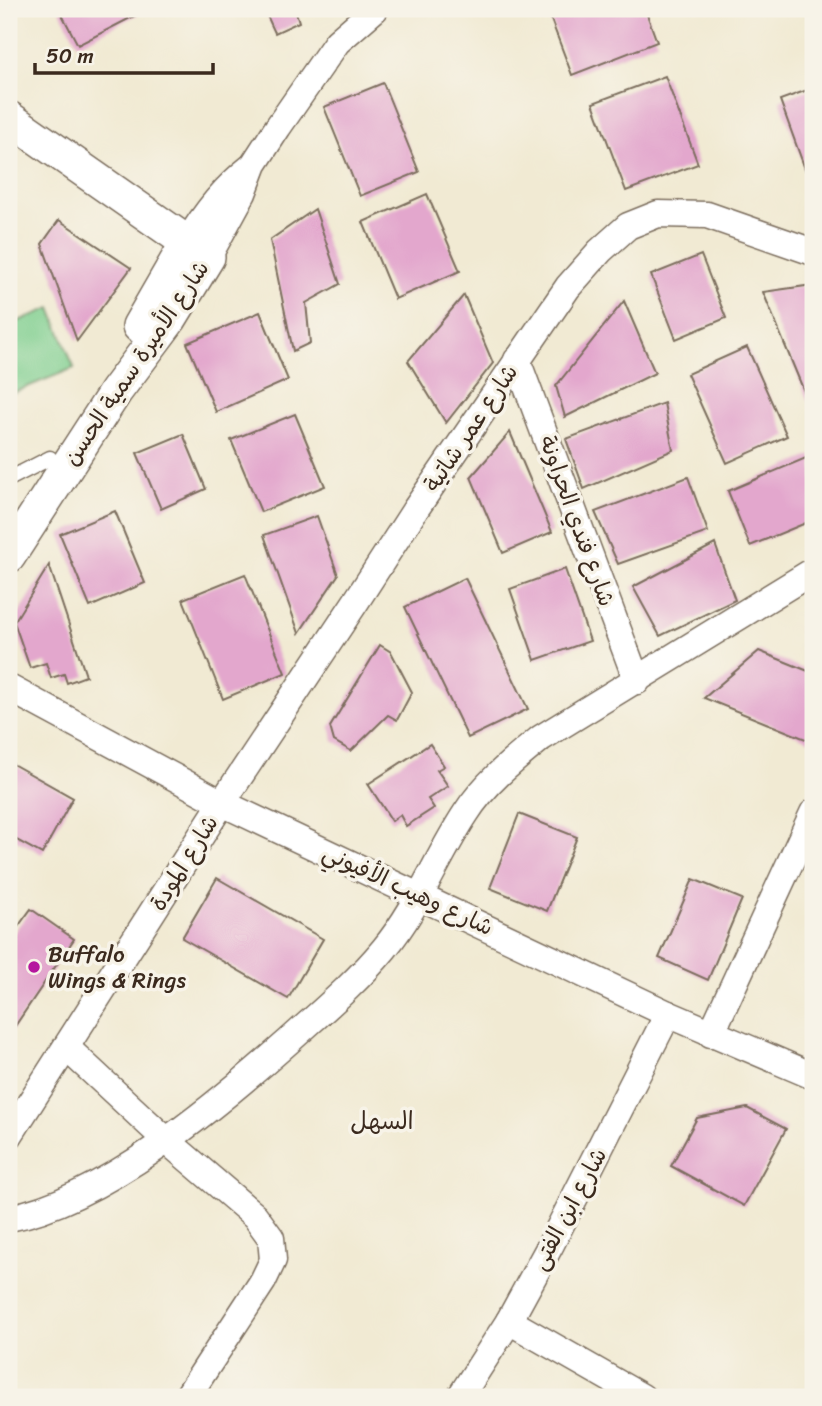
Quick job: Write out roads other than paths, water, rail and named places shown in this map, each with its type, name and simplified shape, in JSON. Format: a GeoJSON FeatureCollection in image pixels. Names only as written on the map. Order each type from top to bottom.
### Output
{"type":"FeatureCollection","features":[{"type":"Feature","properties":{"kind":"street","name":"شارع الأميرة سمية الحسن"},"geometry":{"type":"LineString","coordinates":[[9,556],[116,391],[170,319],[216,199],[254,164],[337,42],[375,9]]}},
{"type":"Feature","properties":{"kind":"street"},"geometry":{"type":"LineString","coordinates":[[9,118],[192,260]]}},
{"type":"Feature","properties":{"kind":"street"},"geometry":{"type":"LineString","coordinates":[[9,142],[192,260]]}},
{"type":"Feature","properties":{"kind":"street","name":"شارع عمر شاتية"},"geometry":{"type":"LineString","coordinates":[[222,803],[517,360],[568,287],[600,251],[628,226],[659,214],[707,215],[813,251]]}},
{"type":"Feature","properties":{"kind":"street","name":"شارع الأميرة سمية الحسن"},"geometry":{"type":"LineString","coordinates":[[9,522],[154,304],[192,260]]}},
{"type":"Feature","properties":{"kind":"street","name":"شارع فندي الحراونة"},"geometry":{"type":"LineString","coordinates":[[517,360],[637,681]]}},
{"type":"Feature","properties":{"kind":"street"},"geometry":{"type":"LineString","coordinates":[[9,1218],[26,1215],[66,1199],[119,1171],[166,1140],[248,1076],[329,1005],[384,948],[421,895],[466,812],[511,762],[541,738],[813,571]]}},
{"type":"Feature","properties":{"kind":"street","name":"شارع وهيب الأفيوني"},"geometry":{"type":"LineString","coordinates":[[9,688],[222,803],[711,1034],[813,1076]]}},
{"type":"Feature","properties":{"kind":"street","name":"شارع المودة"},"geometry":{"type":"LineString","coordinates":[[9,1136],[222,803]]}},
{"type":"Feature","properties":{"kind":"street"},"geometry":{"type":"LineString","coordinates":[[711,1034],[813,813]]}},
{"type":"Feature","properties":{"kind":"street","name":"شارع ابن الفتى"},"geometry":{"type":"LineString","coordinates":[[460,1397],[509,1321],[584,1182],[668,1014]]}},
{"type":"Feature","properties":{"kind":"street"},"geometry":{"type":"LineString","coordinates":[[67,1048],[166,1140],[255,1216],[271,1238],[273,1260],[263,1282],[187,1397]]}},
{"type":"Feature","properties":{"kind":"street"},"geometry":{"type":"LineString","coordinates":[[509,1321],[642,1397]]}},
{"type":"Feature","properties":{"kind":"lane"},"geometry":{"type":"LineString","coordinates":[[9,479],[50,458]]}},
{"type":"Feature","properties":{"kind":"place","name":"Buffalo Wings & Rings"},"geometry":{"type":"Point","coordinates":[34,967]}},
{"type":"Feature","properties":{"kind":"district","name":"السهل"},"geometry":{"type":"Point","coordinates":[382,1121]}}]}
